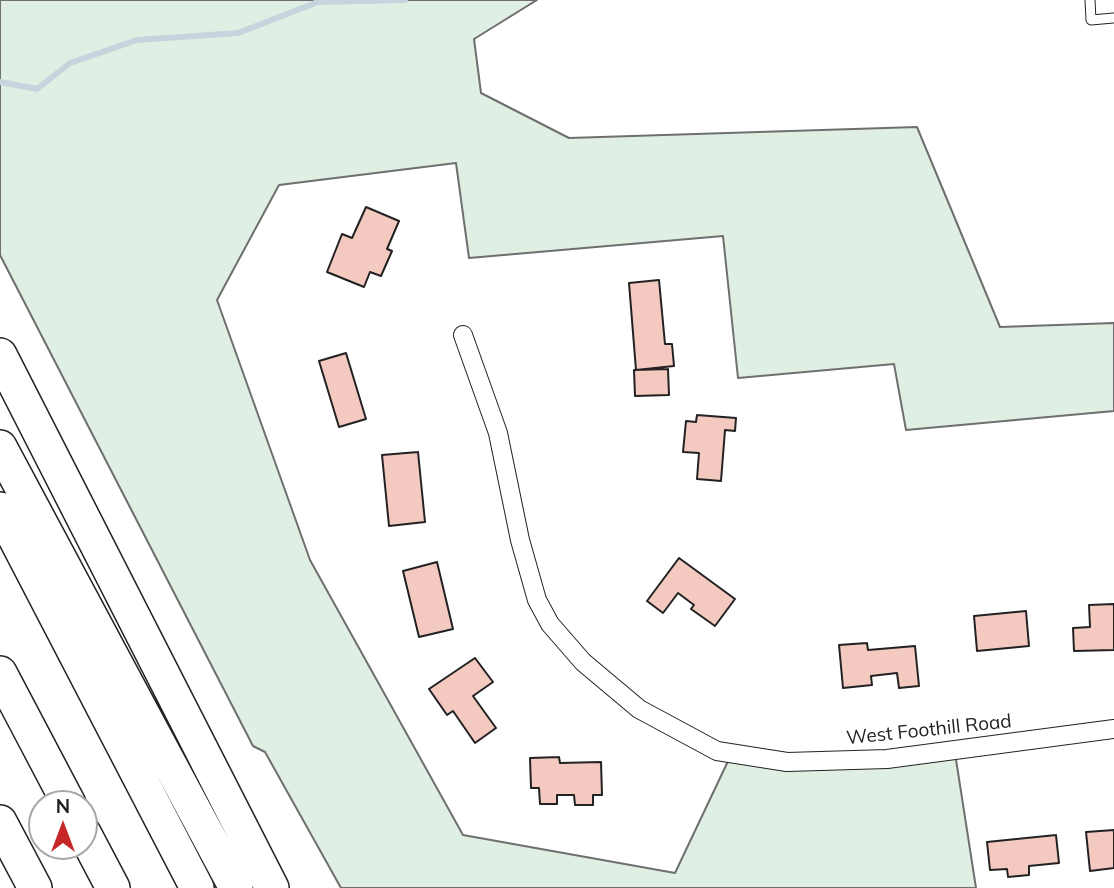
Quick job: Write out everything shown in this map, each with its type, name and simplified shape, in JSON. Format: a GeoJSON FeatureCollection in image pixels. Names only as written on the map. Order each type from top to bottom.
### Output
{"type":"FeatureCollection","features":[{"type":"Feature","properties":{"kind":"highway"},"geometry":{"type":"LineString","coordinates":[[0,355],[272,888]]}},
{"type":"Feature","properties":{"kind":"highway"},"geometry":{"type":"LineString","coordinates":[[0,447],[236,888]]}},
{"type":"Feature","properties":{"kind":"highway"},"geometry":{"type":"LineString","coordinates":[[0,509],[197,888]]}},
{"type":"Feature","properties":{"kind":"highway"},"geometry":{"type":"LineString","coordinates":[[0,673],[62,790]]}},
{"type":"Feature","properties":{"kind":"highway"},"geometry":{"type":"LineString","coordinates":[[0,822],[35,888]]}},
{"type":"Feature","properties":{"kind":"highway"},"geometry":{"type":"LineString","coordinates":[[98,860],[113,888]]}},
{"type":"Feature","properties":{"kind":"street","name":"West Foothill Road"},"geometry":{"type":"LineString","coordinates":[[463,335],[498,433],[520,540],[537,600],[551,624],[583,662],[639,709],[717,751],[787,762],[887,759],[1114,729]]}},
{"type":"Feature","properties":{"kind":"lane"},"geometry":{"type":"LineString","coordinates":[[1090,0],[1091,20],[1114,18]]}},
{"type":"Feature","properties":{"kind":"green space"},"geometry":{"type":"Polygon","coordinates":[[[0,0],[537,0],[474,39],[481,93],[569,138],[917,127],[1000,327],[1114,323],[1114,411],[906,430],[894,364],[738,378],[723,236],[469,258],[456,163],[279,185],[217,300],[310,560],[463,835],[675,873],[730,757],[955,753],[976,888],[341,888],[265,752],[253,746],[0,255],[0,0]]]}},
{"type":"Feature","properties":{"kind":"building"},"geometry":{"type":"Polygon","coordinates":[[[366,207],[399,221],[387,249],[392,251],[381,276],[370,272],[364,287],[327,272],[342,234],[352,238],[366,207]]]}},
{"type":"Feature","properties":{"kind":"building"},"geometry":{"type":"Polygon","coordinates":[[[659,280],[665,344],[672,344],[674,366],[636,370],[629,283],[659,280]]]}},
{"type":"Feature","properties":{"kind":"building"},"geometry":{"type":"Polygon","coordinates":[[[346,353],[366,419],[339,427],[319,361],[346,353]]]}},
{"type":"Feature","properties":{"kind":"building"},"geometry":{"type":"Polygon","coordinates":[[[668,369],[669,395],[635,396],[634,370],[668,369]]]}},
{"type":"Feature","properties":{"kind":"building"},"geometry":{"type":"Polygon","coordinates":[[[697,415],[736,418],[735,431],[725,430],[721,481],[697,479],[699,453],[683,452],[686,421],[696,422],[697,415]]]}},
{"type":"Feature","properties":{"kind":"building"},"geometry":{"type":"Polygon","coordinates":[[[418,452],[425,522],[389,526],[382,455],[418,452]]]}},
{"type":"Feature","properties":{"kind":"building"},"geometry":{"type":"Polygon","coordinates":[[[679,558],[735,599],[715,626],[691,609],[694,605],[678,593],[663,613],[647,601],[679,558]]]}},
{"type":"Feature","properties":{"kind":"building"},"geometry":{"type":"Polygon","coordinates":[[[437,562],[453,629],[419,637],[403,571],[437,562]]]}},
{"type":"Feature","properties":{"kind":"building"},"geometry":{"type":"Polygon","coordinates":[[[1114,604],[1114,650],[1074,651],[1073,628],[1090,627],[1089,605],[1114,604]]]}},
{"type":"Feature","properties":{"kind":"building"},"geometry":{"type":"Polygon","coordinates":[[[1026,611],[1029,646],[977,651],[974,616],[1026,611]]]}},
{"type":"Feature","properties":{"kind":"building"},"geometry":{"type":"Polygon","coordinates":[[[867,643],[868,650],[915,646],[919,686],[899,688],[897,673],[871,676],[872,685],[843,688],[839,645],[867,643]]]}},
{"type":"Feature","properties":{"kind":"building"},"geometry":{"type":"Polygon","coordinates":[[[475,658],[493,682],[473,696],[496,728],[475,743],[453,711],[447,715],[429,689],[475,658]]]}},
{"type":"Feature","properties":{"kind":"building"},"geometry":{"type":"Polygon","coordinates":[[[559,757],[560,763],[601,762],[602,795],[593,795],[593,805],[575,805],[574,795],[557,795],[557,804],[540,804],[539,788],[531,788],[530,758],[559,757]]]}},
{"type":"Feature","properties":{"kind":"building"},"geometry":{"type":"Polygon","coordinates":[[[1114,830],[1114,868],[1090,871],[1086,832],[1114,830]]]}},
{"type":"Feature","properties":{"kind":"building"},"geometry":{"type":"Polygon","coordinates":[[[1056,835],[1059,863],[1029,866],[1029,875],[1008,877],[1007,869],[990,870],[987,842],[1056,835]]]}},
{"type":"Feature","properties":{"kind":"waterway"},"geometry":{"type":"LineString","coordinates":[[0,82],[37,89],[70,63],[137,40],[238,33],[318,2],[405,0]]}}]}
